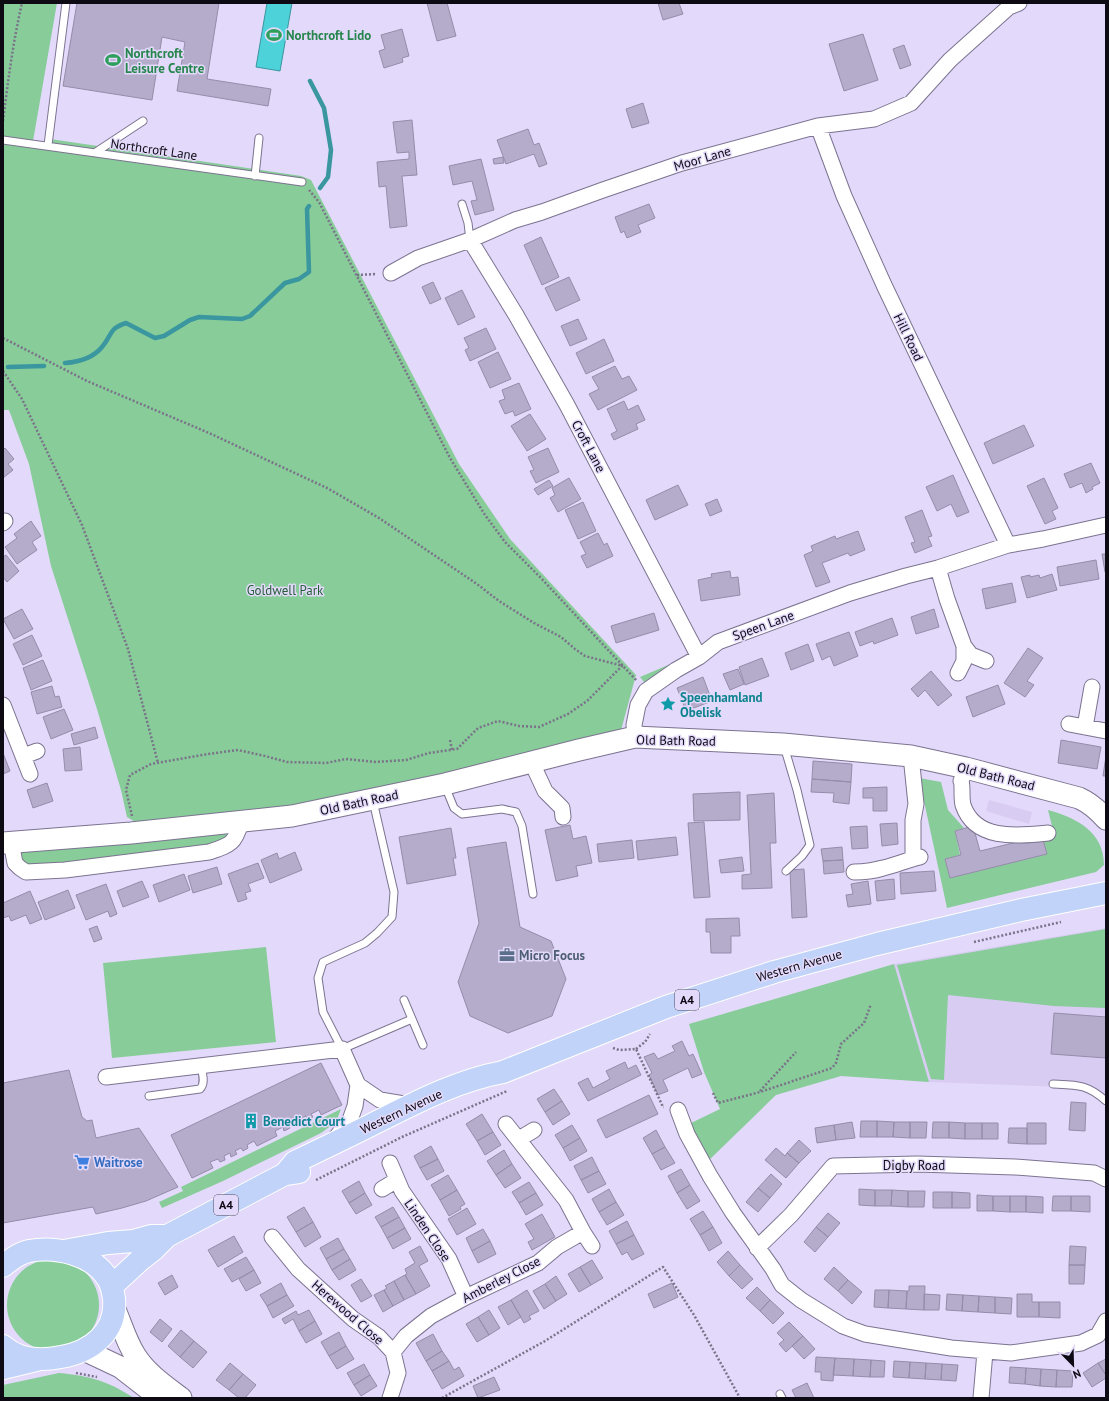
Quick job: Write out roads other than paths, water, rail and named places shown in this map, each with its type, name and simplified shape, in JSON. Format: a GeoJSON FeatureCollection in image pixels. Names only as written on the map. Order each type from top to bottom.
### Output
{"type":"FeatureCollection","features":[{"type":"Feature","properties":{"kind":"main road","name":"Western Avenue"},"geometry":{"type":"LineString","coordinates":[[113,1297],[140,1260],[167,1236],[285,1174],[304,1171],[478,1090],[506,1081],[666,1007],[774,972],[870,945],[1022,910],[1106,893]]}},
{"type":"Feature","properties":{"kind":"main road","name":"Western Avenue"},"geometry":{"type":"LineString","coordinates":[[285,1174],[295,1162],[330,1144],[410,1105],[464,1082],[481,1077],[506,1081]]}},
{"type":"Feature","properties":{"kind":"main road","name":"Western Avenue"},"geometry":{"type":"LineString","coordinates":[[64,1251],[151,1236],[167,1236]]}},
{"type":"Feature","properties":{"kind":"main road","name":"A4"},"geometry":{"type":"LineString","coordinates":[[3,1266],[12,1259],[28,1252],[38,1250],[64,1251],[84,1258],[102,1271],[108,1279],[113,1297]]}},
{"type":"Feature","properties":{"kind":"main road"},"geometry":{"type":"LineString","coordinates":[[3,1368],[41,1359],[63,1357],[84,1350],[97,1342],[110,1324],[113,1297]]}},
{"type":"Feature","properties":{"kind":"main road"},"geometry":{"type":"LineString","coordinates":[[3,1346],[13,1354],[41,1359]]}},
{"type":"Feature","properties":{"kind":"street","name":"Moor Lane"},"geometry":{"type":"LineString","coordinates":[[391,273],[418,258],[470,240],[516,220],[682,163],[818,126],[874,119],[911,103],[950,60],[1009,7],[1019,3]]}},
{"type":"Feature","properties":{"kind":"street","name":"Hill Road"},"geometry":{"type":"LineString","coordinates":[[818,126],[844,196],[881,278],[1008,545]]}},
{"type":"Feature","properties":{"kind":"street","name":"Croft Lane"},"geometry":{"type":"LineString","coordinates":[[470,240],[516,315],[567,405],[699,657]]}},
{"type":"Feature","properties":{"kind":"street","name":"Speen Lane"},"geometry":{"type":"LineString","coordinates":[[635,737],[634,725],[638,705],[646,691],[676,670],[699,657],[718,642],[850,593],[938,568],[1008,545],[1106,525]]}},
{"type":"Feature","properties":{"kind":"street"},"geometry":{"type":"LineString","coordinates":[[938,568],[946,599],[964,646],[971,655],[986,662]]}},
{"type":"Feature","properties":{"kind":"street"},"geometry":{"type":"LineString","coordinates":[[958,673],[964,661],[964,646]]}},
{"type":"Feature","properties":{"kind":"street"},"geometry":{"type":"LineString","coordinates":[[1085,727],[1092,687]]}},
{"type":"Feature","properties":{"kind":"street"},"geometry":{"type":"LineString","coordinates":[[3,705],[31,754],[30,774]]}},
{"type":"Feature","properties":{"kind":"street"},"geometry":{"type":"LineString","coordinates":[[1069,724],[1106,731]]}},
{"type":"Feature","properties":{"kind":"street","name":"Old Bath Road"},"geometry":{"type":"LineString","coordinates":[[241,822],[238,835],[233,842],[222,848],[209,852],[65,870],[26,872],[15,863],[7,842],[136,832],[292,816],[445,784],[635,737],[783,744],[912,756],[966,768],[1079,798],[1098,809],[1106,819]]}},
{"type":"Feature","properties":{"kind":"street"},"geometry":{"type":"LineString","coordinates":[[854,872],[870,871],[917,858],[913,820],[916,804],[912,756]]}},
{"type":"Feature","properties":{"kind":"street"},"geometry":{"type":"LineString","coordinates":[[532,763],[545,791],[562,808],[563,817]]}},
{"type":"Feature","properties":{"kind":"street"},"geometry":{"type":"LineString","coordinates":[[966,768],[960,781],[962,784],[961,794],[963,805],[970,820],[980,827],[995,834],[1028,835],[1048,833]]}},
{"type":"Feature","properties":{"kind":"street"},"geometry":{"type":"LineString","coordinates":[[106,1077],[342,1049],[358,1085],[380,1100],[410,1105]]}},
{"type":"Feature","properties":{"kind":"street"},"geometry":{"type":"LineString","coordinates":[[330,1144],[350,1120],[355,1106],[358,1085]]}},
{"type":"Feature","properties":{"kind":"street"},"geometry":{"type":"LineString","coordinates":[[678,1110],[687,1134],[710,1176],[732,1213],[758,1248],[782,1285],[801,1300],[843,1326],[865,1334],[951,1348],[1011,1353],[1081,1343],[1098,1335],[1106,1322]]}},
{"type":"Feature","properties":{"kind":"street"},"geometry":{"type":"LineString","coordinates":[[506,1124],[566,1200],[592,1246]]}},
{"type":"Feature","properties":{"kind":"street"},"geometry":{"type":"LineString","coordinates":[[518,1139],[534,1130]]}},
{"type":"Feature","properties":{"kind":"street","name":"Linden Close"},"geometry":{"type":"LineString","coordinates":[[390,1163],[402,1191],[449,1259],[466,1297]]}},
{"type":"Feature","properties":{"kind":"street","name":"Digby Road"},"geometry":{"type":"LineString","coordinates":[[758,1248],[791,1215],[833,1166],[917,1164],[1015,1167],[1094,1173],[1106,1179]]}},
{"type":"Feature","properties":{"kind":"street"},"geometry":{"type":"LineString","coordinates":[[382,1189],[397,1180]]}},
{"type":"Feature","properties":{"kind":"street","name":"Amberley Close"},"geometry":{"type":"LineString","coordinates":[[393,1352],[406,1336],[431,1316],[466,1297],[538,1263],[557,1247],[583,1232]]}},
{"type":"Feature","properties":{"kind":"street","name":"Herewood Close"},"geometry":{"type":"LineString","coordinates":[[272,1237],[298,1269],[353,1319],[379,1337],[393,1352],[398,1373],[390,1398]]}},
{"type":"Feature","properties":{"kind":"street"},"geometry":{"type":"LineString","coordinates":[[3,1250],[28,1252]]}},
{"type":"Feature","properties":{"kind":"street"},"geometry":{"type":"LineString","coordinates":[[113,1297],[126,1336],[136,1356],[150,1373],[181,1398]]}},
{"type":"Feature","properties":{"kind":"street"},"geometry":{"type":"LineString","coordinates":[[84,1350],[120,1367],[160,1398]]}},
{"type":"Feature","properties":{"kind":"street"},"geometry":{"type":"LineString","coordinates":[[981,1398],[986,1352]]}},
{"type":"Feature","properties":{"kind":"lane"},"geometry":{"type":"LineString","coordinates":[[48,145],[66,3]]}},
{"type":"Feature","properties":{"kind":"lane"},"geometry":{"type":"LineString","coordinates":[[96,152],[143,121]]}},
{"type":"Feature","properties":{"kind":"lane"},"geometry":{"type":"LineString","coordinates":[[255,176],[259,138]]}},
{"type":"Feature","properties":{"kind":"lane","name":"Northcroft Lane"},"geometry":{"type":"LineString","coordinates":[[3,140],[48,145],[302,182]]}},
{"type":"Feature","properties":{"kind":"lane"},"geometry":{"type":"LineString","coordinates":[[462,204],[468,223],[470,240]]}},
{"type":"Feature","properties":{"kind":"lane"},"geometry":{"type":"LineString","coordinates":[[783,744],[797,790],[810,845],[802,856],[786,871]]}},
{"type":"Feature","properties":{"kind":"lane"},"geometry":{"type":"LineString","coordinates":[[445,784],[454,808],[462,814],[502,809],[516,812],[522,826],[533,894]]}},
{"type":"Feature","properties":{"kind":"lane"},"geometry":{"type":"LineString","coordinates":[[372,800],[394,892],[392,917],[365,943],[323,962],[318,978],[323,1012],[342,1049],[412,1019]]}},
{"type":"Feature","properties":{"kind":"lane"},"geometry":{"type":"LineString","coordinates":[[404,1000],[423,1046]]}},
{"type":"Feature","properties":{"kind":"lane"},"geometry":{"type":"LineString","coordinates":[[149,1096],[200,1089],[203,1086],[201,1065]]}},
{"type":"Feature","properties":{"kind":"lane"},"geometry":{"type":"LineString","coordinates":[[1053,1084],[1079,1085],[1096,1091],[1106,1101]]}},
{"type":"Feature","properties":{"kind":"waterway"},"geometry":{"type":"LineString","coordinates":[[310,81],[324,108],[331,150],[328,177],[320,188]]}},
{"type":"Feature","properties":{"kind":"waterway"},"geometry":{"type":"LineString","coordinates":[[65,363],[75,362],[90,357],[102,347],[111,332],[116,327],[126,323],[155,338],[164,336],[190,320],[199,317],[242,319],[250,316],[285,283],[299,279],[309,272],[307,209],[309,206]]}},
{"type":"Feature","properties":{"kind":"waterway"},"geometry":{"type":"LineString","coordinates":[[8,367],[44,366]]}},
{"type":"Feature","properties":{"kind":"place","name":"Northcroft Lido"},"geometry":{"type":"Point","coordinates":[274,35]}},
{"type":"Feature","properties":{"kind":"place","name":"Northcroft Leisure Centre"},"geometry":{"type":"Point","coordinates":[113,60]}},
{"type":"Feature","properties":{"kind":"place","name":"Speenhamland Obelisk"},"geometry":{"type":"Point","coordinates":[668,704]}},
{"type":"Feature","properties":{"kind":"place","name":"Micro Focus"},"geometry":{"type":"Point","coordinates":[507,955]}},
{"type":"Feature","properties":{"kind":"place","name":"Benedict Court"},"geometry":{"type":"Point","coordinates":[251,1121]}},
{"type":"Feature","properties":{"kind":"place","name":"Waitrose"},"geometry":{"type":"Point","coordinates":[82,1162]}},
{"type":"Feature","properties":{"kind":"park label","name":"Goldwell Park"},"geometry":{"type":"Point","coordinates":[285,590]}}]}
